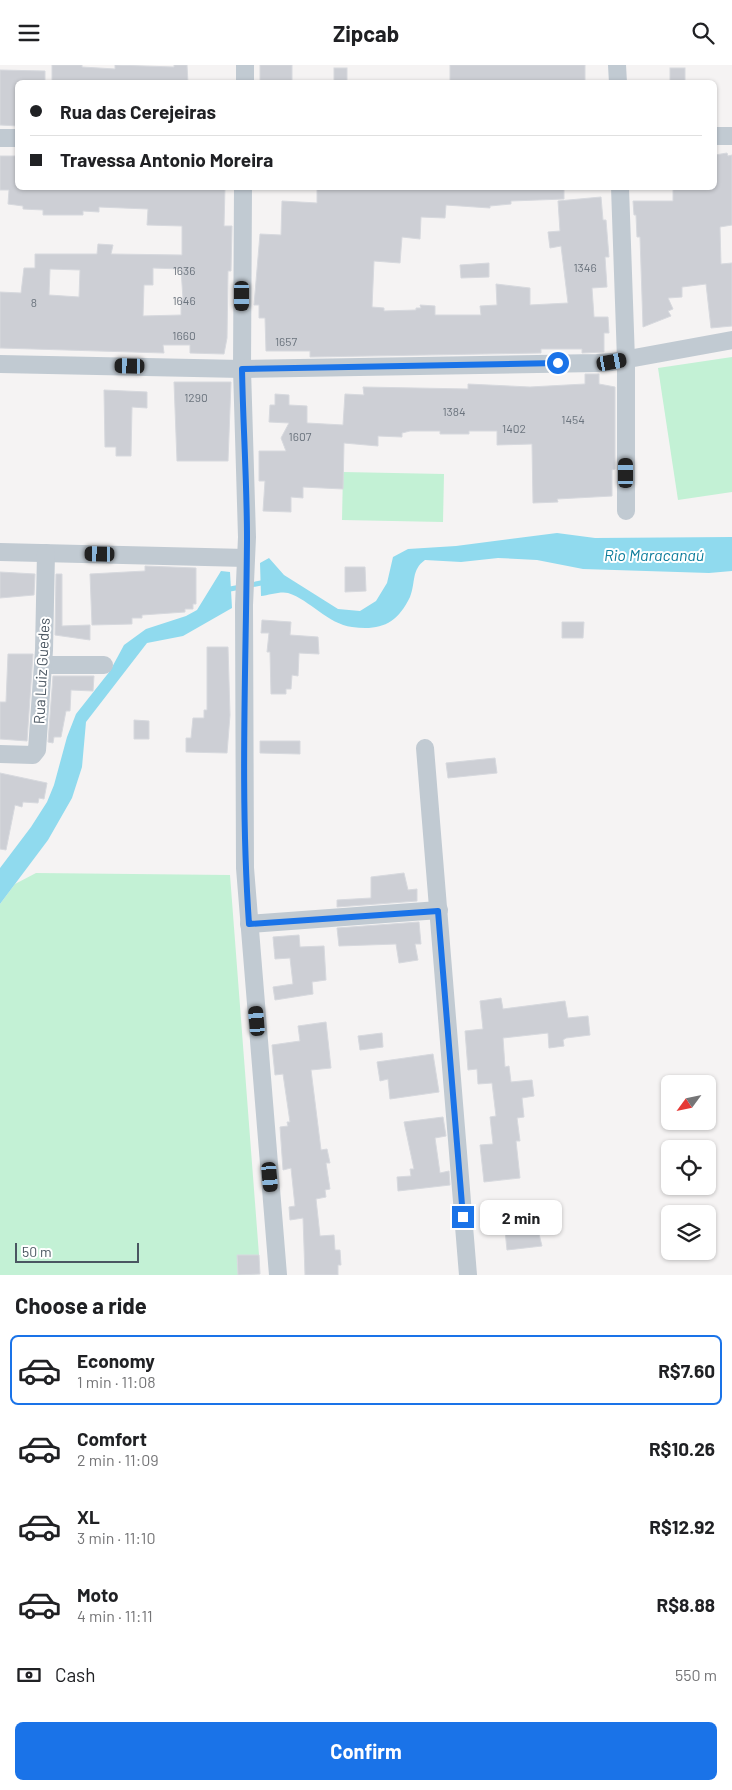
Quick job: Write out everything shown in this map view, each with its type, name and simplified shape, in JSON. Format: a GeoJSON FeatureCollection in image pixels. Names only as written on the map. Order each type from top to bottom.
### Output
{"type":"FeatureCollection","features":[{"type":"Feature","properties":{"kind":"street"},"geometry":{"type":"LineString","coordinates":[[245,65],[245,80]]}},
{"type":"Feature","properties":{"kind":"street"},"geometry":{"type":"LineString","coordinates":[[617,65],[618,80]]}},
{"type":"Feature","properties":{"kind":"street"},"geometry":{"type":"LineString","coordinates":[[717,136],[732,135]]}},
{"type":"Feature","properties":{"kind":"street"},"geometry":{"type":"LineString","coordinates":[[0,138],[15,137]]}},
{"type":"Feature","properties":{"kind":"street"},"geometry":{"type":"LineString","coordinates":[[243,190],[242,369],[246,563],[244,605],[246,868],[278,1275]]}},
{"type":"Feature","properties":{"kind":"street"},"geometry":{"type":"LineString","coordinates":[[620,190],[626,360],[626,511]]}},
{"type":"Feature","properties":{"kind":"street"},"geometry":{"type":"LineString","coordinates":[[0,364],[242,369],[597,363],[626,360],[732,340]]}},
{"type":"Feature","properties":{"kind":"street"},"geometry":{"type":"LineString","coordinates":[[0,552],[246,563]]}},
{"type":"Feature","properties":{"kind":"street","name":"Rua Luiz Guedes"},"geometry":{"type":"LineString","coordinates":[[0,754],[33,755],[38,750],[43,665],[46,553]]}},
{"type":"Feature","properties":{"kind":"street"},"geometry":{"type":"LineString","coordinates":[[43,665],[104,665]]}},
{"type":"Feature","properties":{"kind":"street"},"geometry":{"type":"LineString","coordinates":[[425,748],[468,1275]]}},
{"type":"Feature","properties":{"kind":"street"},"geometry":{"type":"LineString","coordinates":[[249,924],[438,911]]}},
{"type":"Feature","properties":{"kind":"green space"},"geometry":{"type":"Polygon","coordinates":[[[732,357],[732,492],[678,500],[658,368],[732,357]]]}},
{"type":"Feature","properties":{"kind":"green space"},"geometry":{"type":"Polygon","coordinates":[[[343,472],[444,474],[443,522],[342,520],[343,472]]]}},
{"type":"Feature","properties":{"kind":"green space"},"geometry":{"type":"Polygon","coordinates":[[[36,873],[230,875],[259,1255],[237,1255],[238,1274],[260,1275],[0,1275],[0,904],[15,884],[36,873]]]}},
{"type":"Feature","properties":{"kind":"water","name":"Rio Maracanaú"},"geometry":{"type":"Polygon","coordinates":[[[557,533],[595,538],[732,537],[732,571],[709,573],[583,569],[537,560],[498,558],[461,562],[425,560],[416,572],[410,597],[399,614],[387,624],[371,628],[343,625],[288,593],[261,596],[260,563],[269,558],[284,575],[338,609],[360,611],[376,601],[387,583],[393,557],[408,549],[456,546],[557,533]]]}},
{"type":"Feature","properties":{"kind":"water"},"geometry":{"type":"Polygon","coordinates":[[[221,571],[230,572],[232,608],[183,636],[147,643],[86,722],[82,767],[72,798],[48,840],[0,904],[0,868],[47,802],[76,714],[110,671],[124,645],[146,629],[186,616],[197,610],[221,571]]]}},
{"type":"Feature","properties":{"kind":"building"},"geometry":{"type":"Polygon","coordinates":[[[52,65],[82,65],[82,67],[115,69],[115,65],[174,67],[174,65],[187,65],[188,80],[52,80],[52,65]]]}},
{"type":"Feature","properties":{"kind":"building"},"geometry":{"type":"Polygon","coordinates":[[[260,65],[292,65],[292,80],[260,80],[260,65]]]}},
{"type":"Feature","properties":{"kind":"building"},"geometry":{"type":"Polygon","coordinates":[[[450,65],[585,65],[585,80],[450,80],[450,65]]]}},
{"type":"Feature","properties":{"kind":"building"},"geometry":{"type":"Polygon","coordinates":[[[334,68],[347,68],[347,80],[334,80],[334,68]]]}},
{"type":"Feature","properties":{"kind":"building"},"geometry":{"type":"Polygon","coordinates":[[[670,68],[685,68],[685,80],[670,80],[670,68]]]}},
{"type":"Feature","properties":{"kind":"building"},"geometry":{"type":"Polygon","coordinates":[[[0,70],[45,71],[45,80],[15,80],[15,126],[0,125],[0,70]]]}},
{"type":"Feature","properties":{"kind":"building"},"geometry":{"type":"Polygon","coordinates":[[[727,153],[728,156],[732,155],[732,225],[720,227],[721,264],[732,263],[732,326],[711,328],[706,284],[682,287],[682,297],[668,298],[673,309],[668,311],[671,316],[643,327],[640,237],[637,237],[633,201],[673,201],[673,190],[717,190],[717,155],[727,153]]]}},
{"type":"Feature","properties":{"kind":"building"},"geometry":{"type":"Polygon","coordinates":[[[0,156],[15,156],[15,190],[225,190],[224,226],[232,226],[231,271],[228,271],[227,338],[224,354],[190,353],[190,345],[163,345],[164,353],[0,348],[0,292],[21,293],[24,268],[35,268],[35,254],[97,254],[98,244],[113,245],[111,254],[182,255],[182,226],[147,225],[148,209],[99,207],[99,212],[83,211],[83,215],[43,215],[43,210],[23,209],[23,206],[8,204],[9,190],[0,190],[0,156]],[[153,268],[153,285],[144,285],[143,316],[181,315],[181,299],[183,299],[181,269],[153,268]],[[50,269],[49,295],[79,297],[80,270],[50,269]]]}},
{"type":"Feature","properties":{"kind":"building"},"geometry":{"type":"Polygon","coordinates":[[[317,190],[564,190],[564,199],[511,201],[511,204],[490,206],[490,208],[446,205],[445,218],[421,217],[420,239],[402,237],[400,263],[374,261],[372,307],[384,308],[384,311],[416,310],[416,308],[421,308],[420,305],[435,306],[435,315],[481,315],[480,306],[497,305],[496,284],[530,288],[530,305],[568,303],[561,246],[550,248],[548,232],[560,231],[558,201],[601,197],[603,220],[606,220],[609,257],[605,257],[607,287],[592,288],[594,317],[608,317],[609,333],[604,333],[604,352],[582,353],[582,349],[541,349],[541,353],[310,357],[310,351],[266,351],[265,318],[259,318],[259,305],[254,305],[260,234],[281,235],[282,201],[317,203],[317,190]]]}},
{"type":"Feature","properties":{"kind":"building"},"geometry":{"type":"Polygon","coordinates":[[[489,263],[489,277],[461,278],[460,265],[489,263]]]}},
{"type":"Feature","properties":{"kind":"building"},"geometry":{"type":"Polygon","coordinates":[[[585,374],[599,374],[599,384],[615,387],[615,469],[612,470],[612,496],[557,499],[558,502],[533,503],[532,444],[497,445],[497,431],[469,431],[469,434],[440,434],[440,431],[410,431],[402,433],[402,437],[378,436],[378,446],[344,443],[343,489],[303,487],[303,498],[291,497],[291,512],[263,511],[265,481],[259,481],[259,451],[286,451],[281,438],[289,423],[269,422],[270,405],[275,405],[275,394],[289,395],[289,405],[307,406],[307,423],[343,425],[345,394],[364,395],[363,387],[468,389],[468,384],[530,387],[585,384],[585,374]]]}},
{"type":"Feature","properties":{"kind":"building"},"geometry":{"type":"Polygon","coordinates":[[[174,382],[231,382],[228,461],[177,461],[174,382]]]}},
{"type":"Feature","properties":{"kind":"building"},"geometry":{"type":"Polygon","coordinates":[[[104,390],[147,392],[147,408],[132,407],[131,456],[116,456],[116,447],[105,447],[104,390]]]}},
{"type":"Feature","properties":{"kind":"building"},"geometry":{"type":"Polygon","coordinates":[[[145,566],[196,568],[196,604],[193,604],[193,609],[185,609],[185,612],[142,615],[142,618],[132,618],[132,624],[92,625],[90,574],[145,571],[145,566]]]}},
{"type":"Feature","properties":{"kind":"building"},"geometry":{"type":"Polygon","coordinates":[[[345,567],[365,567],[366,591],[345,592],[345,567]]]}},
{"type":"Feature","properties":{"kind":"building"},"geometry":{"type":"Polygon","coordinates":[[[0,572],[35,574],[34,595],[0,598],[0,572]]]}},
{"type":"Feature","properties":{"kind":"building"},"geometry":{"type":"Polygon","coordinates":[[[56,574],[62,574],[62,626],[90,625],[90,640],[55,635],[56,574]]]}},
{"type":"Feature","properties":{"kind":"building"},"geometry":{"type":"Polygon","coordinates":[[[262,620],[291,622],[290,635],[318,637],[319,654],[299,653],[298,676],[292,675],[291,689],[286,689],[286,694],[271,694],[270,652],[267,652],[269,633],[261,633],[262,620]]]}},
{"type":"Feature","properties":{"kind":"building"},"geometry":{"type":"Polygon","coordinates":[[[562,622],[584,622],[583,638],[562,638],[562,622]]]}},
{"type":"Feature","properties":{"kind":"building"},"geometry":{"type":"Polygon","coordinates":[[[207,647],[228,647],[230,715],[227,753],[186,752],[186,738],[191,738],[193,718],[204,718],[204,710],[207,710],[207,647]]]}},
{"type":"Feature","properties":{"kind":"building"},"geometry":{"type":"Polygon","coordinates":[[[8,654],[33,654],[27,741],[0,739],[0,702],[6,702],[8,654]]]}},
{"type":"Feature","properties":{"kind":"building"},"geometry":{"type":"Polygon","coordinates":[[[53,676],[94,676],[93,691],[71,690],[70,711],[66,711],[61,737],[54,737],[53,743],[48,742],[53,676]]]}},
{"type":"Feature","properties":{"kind":"building"},"geometry":{"type":"Polygon","coordinates":[[[134,720],[149,721],[149,739],[134,739],[134,720]]]}},
{"type":"Feature","properties":{"kind":"building"},"geometry":{"type":"Polygon","coordinates":[[[260,741],[300,741],[300,754],[260,753],[260,741]]]}},
{"type":"Feature","properties":{"kind":"building"},"geometry":{"type":"Polygon","coordinates":[[[495,758],[497,773],[448,778],[446,763],[495,758]]]}},
{"type":"Feature","properties":{"kind":"building"},"geometry":{"type":"Polygon","coordinates":[[[0,773],[47,783],[44,799],[39,798],[38,803],[23,802],[22,807],[15,805],[6,850],[0,849],[0,773]]]}},
{"type":"Feature","properties":{"kind":"building"},"geometry":{"type":"Polygon","coordinates":[[[404,873],[408,890],[417,889],[417,901],[337,907],[337,900],[371,898],[371,877],[404,873]]]}},
{"type":"Feature","properties":{"kind":"building"},"geometry":{"type":"Polygon","coordinates":[[[419,922],[421,944],[415,944],[418,960],[399,963],[396,944],[339,946],[337,928],[419,922]]]}},
{"type":"Feature","properties":{"kind":"building"},"geometry":{"type":"Polygon","coordinates":[[[299,935],[300,947],[324,946],[326,980],[312,982],[313,994],[275,1000],[273,987],[293,984],[290,958],[275,959],[273,937],[299,935]]]}},
{"type":"Feature","properties":{"kind":"building"},"geometry":{"type":"Polygon","coordinates":[[[501,998],[503,1009],[565,1001],[568,1018],[588,1016],[590,1035],[566,1038],[563,1040],[564,1046],[549,1048],[548,1033],[503,1038],[505,1067],[509,1066],[511,1082],[532,1080],[534,1096],[522,1098],[524,1117],[517,1118],[520,1141],[516,1141],[520,1178],[484,1182],[480,1145],[493,1144],[490,1117],[496,1116],[492,1083],[478,1084],[477,1069],[468,1070],[465,1031],[483,1029],[480,1001],[501,998]]]}},
{"type":"Feature","properties":{"kind":"building"},"geometry":{"type":"Polygon","coordinates":[[[326,1022],[331,1068],[311,1070],[321,1150],[327,1149],[330,1163],[326,1163],[330,1189],[325,1190],[326,1197],[316,1199],[320,1236],[334,1235],[335,1250],[340,1250],[341,1265],[338,1265],[338,1275],[305,1275],[303,1218],[290,1220],[289,1207],[295,1206],[291,1168],[283,1170],[280,1127],[288,1126],[287,1122],[290,1122],[283,1074],[275,1075],[272,1045],[300,1041],[298,1026],[326,1022]]]}},
{"type":"Feature","properties":{"kind":"building"},"geometry":{"type":"Polygon","coordinates":[[[382,1033],[383,1047],[360,1050],[358,1036],[382,1033]]]}},
{"type":"Feature","properties":{"kind":"building"},"geometry":{"type":"Polygon","coordinates":[[[433,1054],[439,1092],[390,1099],[388,1079],[380,1081],[377,1062],[433,1054]]]}},
{"type":"Feature","properties":{"kind":"building"},"geometry":{"type":"Polygon","coordinates":[[[443,1117],[446,1136],[435,1138],[440,1173],[449,1171],[450,1185],[398,1191],[397,1177],[411,1176],[410,1169],[414,1169],[404,1122],[443,1117]]]}},
{"type":"Feature","properties":{"kind":"building"},"geometry":{"type":"Polygon","coordinates":[[[535,1218],[542,1246],[507,1250],[504,1221],[535,1218]]]}},
{"type":"Feature","properties":{"kind":"building"},"geometry":{"type":"Polygon","coordinates":[[[237,1255],[259,1255],[260,1274],[238,1275],[237,1255]]]}},
{"type":"Feature","properties":{"kind":"waterway","name":"Rio Maracanaú"},"geometry":{"type":"LineString","coordinates":[[225,590],[266,582]]}},
{"type":"Feature","properties":{"kind":"route"},"geometry":{"type":"LineString","coordinates":[[463,1217],[438,911],[249,924],[246,868],[244,605],[247,537],[242,369],[558,363]]}}]}
